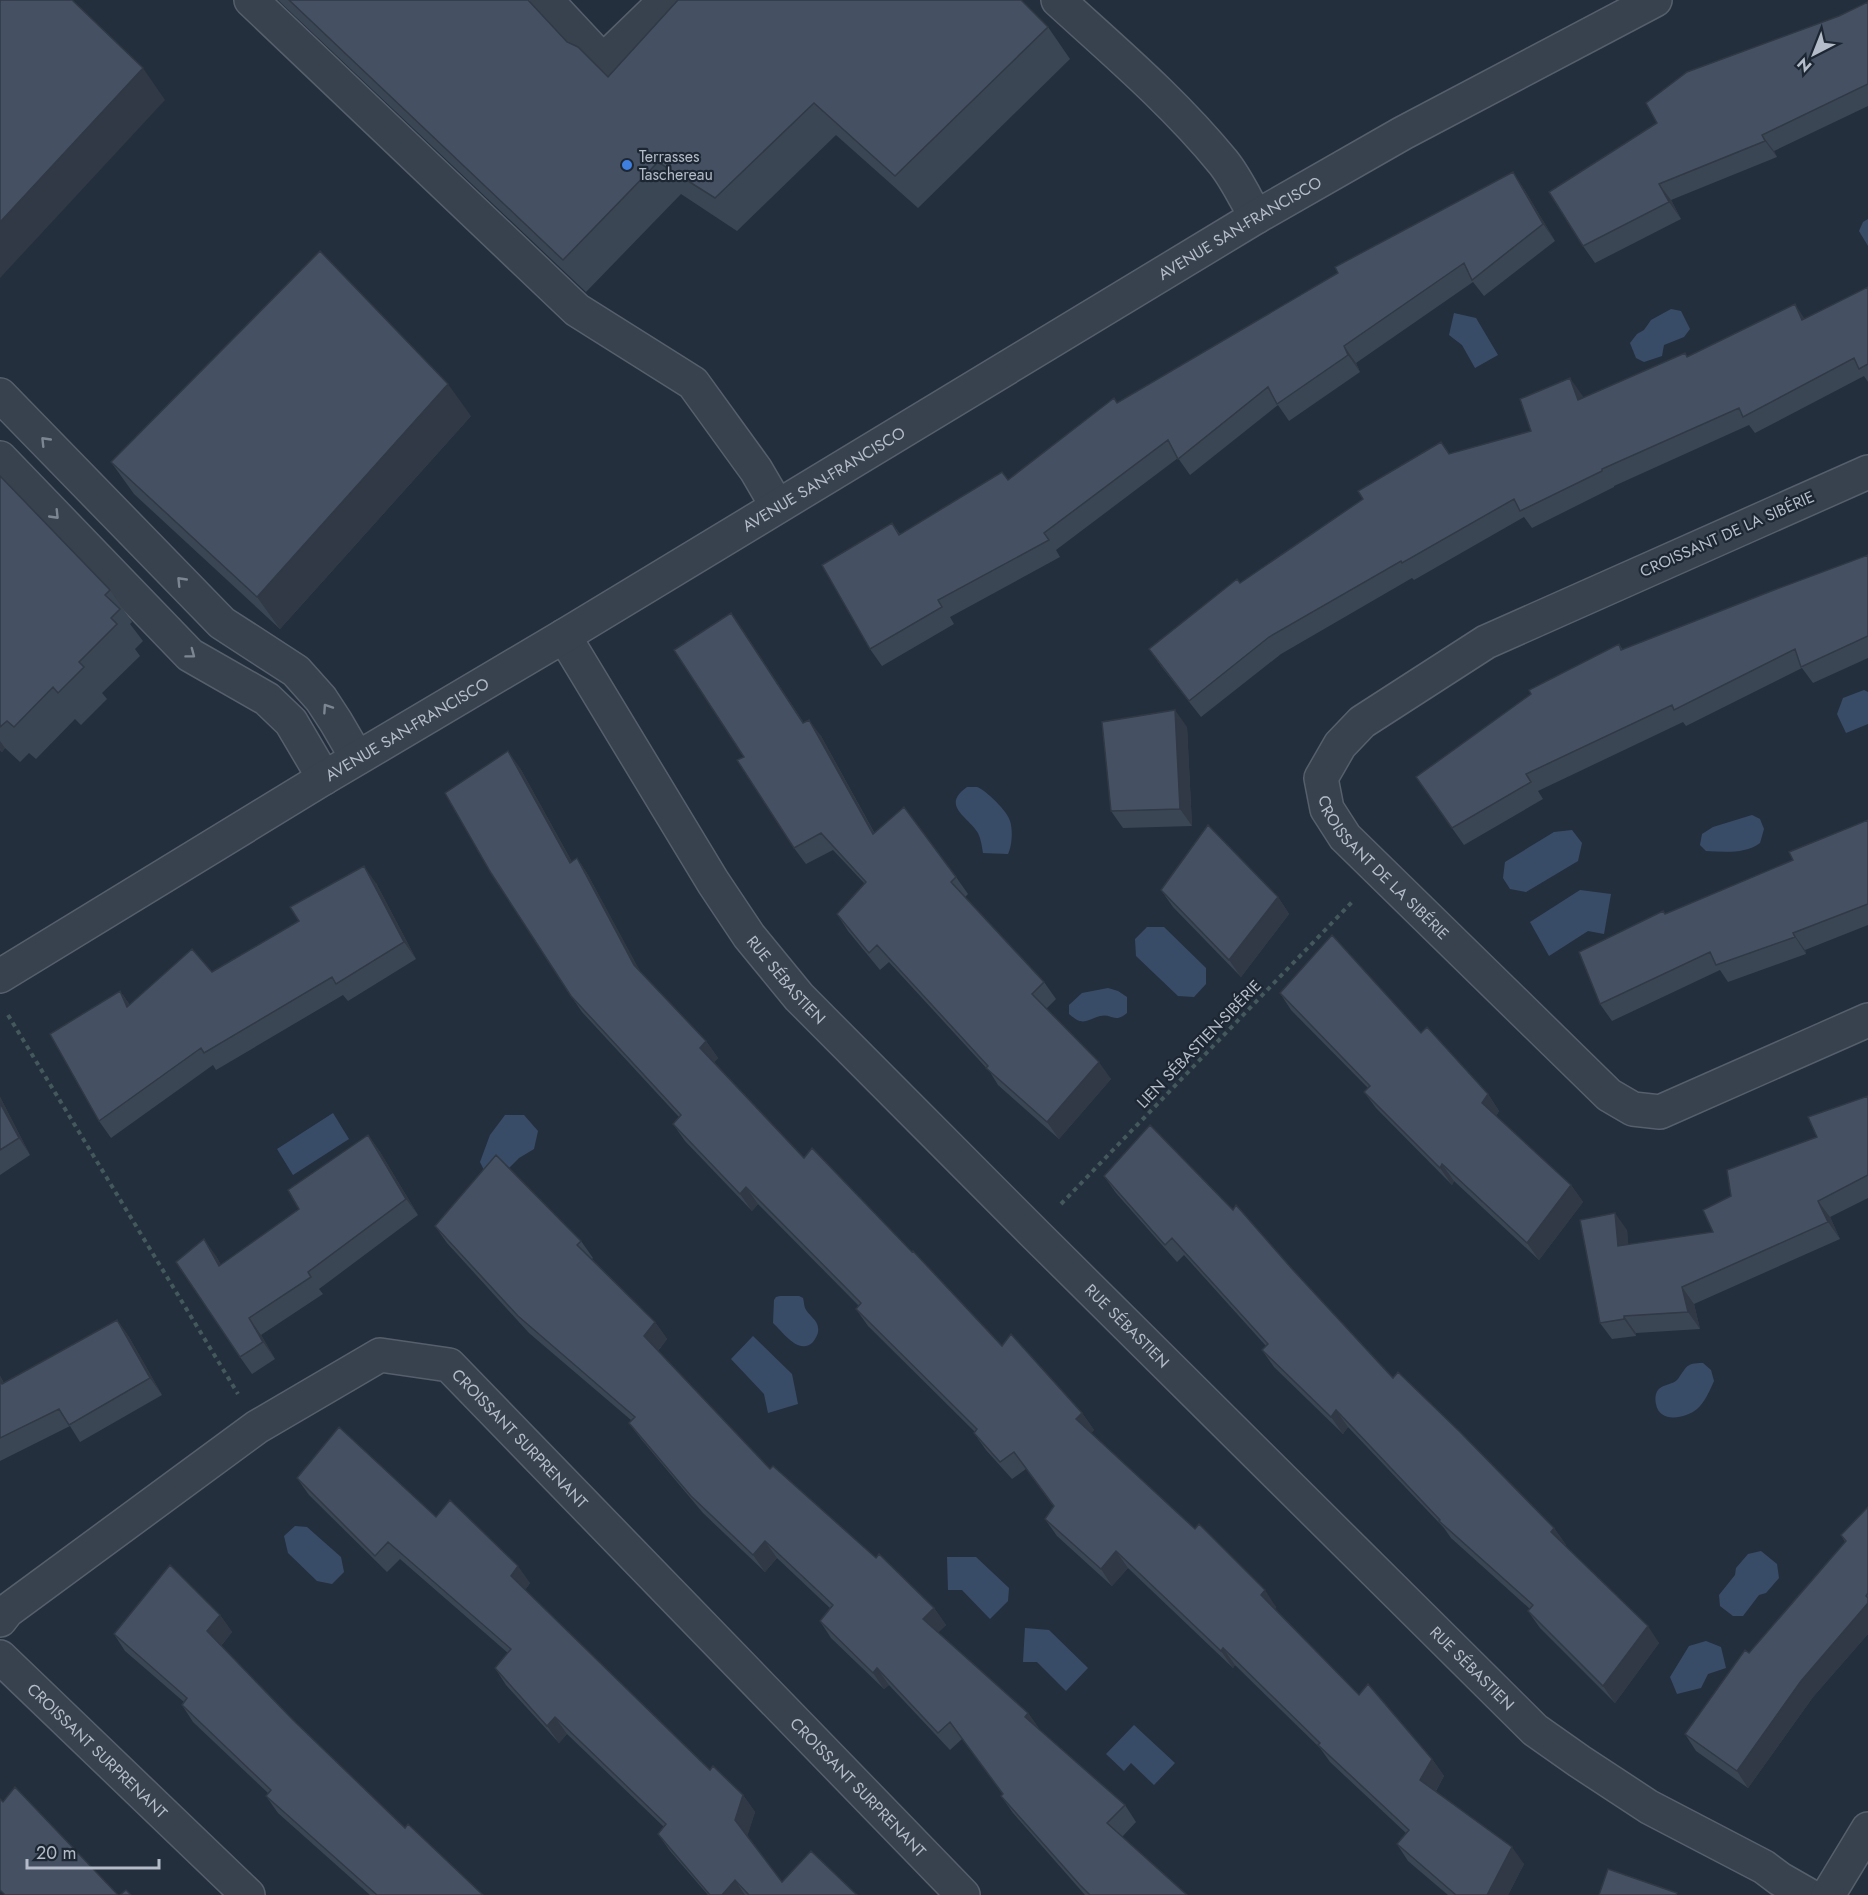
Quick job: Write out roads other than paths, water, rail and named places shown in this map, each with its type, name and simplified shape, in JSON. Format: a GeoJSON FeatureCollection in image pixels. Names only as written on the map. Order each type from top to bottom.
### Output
{"type":"FeatureCollection","features":[{"type":"Feature","properties":{"kind":"street"},"geometry":{"type":"LineString","coordinates":[[251,0],[577,310],[693,383],[756,470],[777,506]]}},
{"type":"Feature","properties":{"kind":"street"},"geometry":{"type":"LineString","coordinates":[[546,0],[603,61],[666,0]]}},
{"type":"Feature","properties":{"kind":"street"},"geometry":{"type":"LineString","coordinates":[[1058,0],[1168,101],[1223,162],[1236,180],[1256,217]]}},
{"type":"Feature","properties":{"kind":"street","name":"AVENUE SAN-FRANCISCO"},"geometry":{"type":"LineString","coordinates":[[0,976],[357,758],[564,636],[1256,217],[1402,133],[1655,0]]}},
{"type":"Feature","properties":{"kind":"street"},"geometry":{"type":"LineString","coordinates":[[0,395],[222,623],[296,671],[321,699],[357,758]]}},
{"type":"Feature","properties":{"kind":"street"},"geometry":{"type":"LineString","coordinates":[[0,458],[190,655],[267,699],[291,722],[324,778]]}},
{"type":"Feature","properties":{"kind":"street","name":"CROISSANT DE LA SIBÉRIE"},"geometry":{"type":"LineString","coordinates":[[1868,472],[1486,642],[1362,722],[1340,745],[1322,778],[1327,809],[1345,837],[1609,1095],[1633,1109],[1660,1112],[1868,1020]]}},
{"type":"Feature","properties":{"kind":"street","name":"RUE SÉBASTIEN"},"geometry":{"type":"LineString","coordinates":[[564,636],[713,882],[749,936],[799,997],[1535,1730],[1649,1807],[1764,1867],[1808,1895]]}},
{"type":"Feature","properties":{"kind":"street","name":"CROISSANT SURPRENANT"},"geometry":{"type":"LineString","coordinates":[[0,1620],[7,1611],[257,1427],[380,1355],[449,1365],[963,1895]]}},
{"type":"Feature","properties":{"kind":"street","name":"CROISSANT SURPRENANT"},"geometry":{"type":"LineString","coordinates":[[0,1657],[248,1895]]}},
{"type":"Feature","properties":{"kind":"street"},"geometry":{"type":"LineString","coordinates":[[1828,1895],[1868,1829]]}},
{"type":"Feature","properties":{"kind":"water"},"geometry":{"type":"Polygon","coordinates":[[[1868,219],[1868,246],[1859,231],[1863,222],[1868,219]]]}},
{"type":"Feature","properties":{"kind":"water"},"geometry":{"type":"Polygon","coordinates":[[[1671,309],[1681,311],[1690,329],[1684,337],[1664,345],[1662,356],[1644,362],[1636,358],[1630,343],[1651,320],[1671,309]]]}},
{"type":"Feature","properties":{"kind":"water"},"geometry":{"type":"Polygon","coordinates":[[[1454,313],[1476,318],[1498,355],[1475,368],[1462,345],[1449,335],[1454,313]]]}},
{"type":"Feature","properties":{"kind":"water"},"geometry":{"type":"Polygon","coordinates":[[[1864,690],[1868,692],[1868,724],[1846,733],[1837,714],[1843,698],[1864,690]]]}},
{"type":"Feature","properties":{"kind":"water"},"geometry":{"type":"Polygon","coordinates":[[[967,787],[977,787],[986,792],[1008,817],[1012,833],[1008,854],[983,853],[978,833],[956,806],[959,794],[967,787]]]}},
{"type":"Feature","properties":{"kind":"water"},"geometry":{"type":"Polygon","coordinates":[[[1752,815],[1760,819],[1764,829],[1760,843],[1754,847],[1741,851],[1720,852],[1706,851],[1700,845],[1702,834],[1713,827],[1752,815]]]}},
{"type":"Feature","properties":{"kind":"water"},"geometry":{"type":"Polygon","coordinates":[[[1572,830],[1582,843],[1578,861],[1526,892],[1510,889],[1503,878],[1505,862],[1554,832],[1572,830]]]}},
{"type":"Feature","properties":{"kind":"water"},"geometry":{"type":"Polygon","coordinates":[[[1580,890],[1611,894],[1604,934],[1588,931],[1549,956],[1530,922],[1580,890]]]}},
{"type":"Feature","properties":{"kind":"water"},"geometry":{"type":"Polygon","coordinates":[[[1147,927],[1164,927],[1206,968],[1206,984],[1194,997],[1178,996],[1136,956],[1135,939],[1147,927]]]}},
{"type":"Feature","properties":{"kind":"water"},"geometry":{"type":"Polygon","coordinates":[[[1108,988],[1127,997],[1127,1013],[1123,1016],[1116,1018],[1100,1016],[1081,1021],[1069,1014],[1069,1005],[1082,993],[1108,988]]]}},
{"type":"Feature","properties":{"kind":"water"},"geometry":{"type":"Polygon","coordinates":[[[333,1113],[349,1139],[293,1175],[277,1149],[333,1113]]]}},
{"type":"Feature","properties":{"kind":"water"},"geometry":{"type":"Polygon","coordinates":[[[505,1115],[524,1115],[538,1131],[534,1149],[519,1158],[499,1178],[486,1174],[480,1162],[490,1135],[505,1115]]]}},
{"type":"Feature","properties":{"kind":"water"},"geometry":{"type":"Polygon","coordinates":[[[780,1296],[803,1298],[805,1308],[818,1325],[817,1335],[808,1346],[797,1345],[773,1323],[774,1300],[780,1296]]]}},
{"type":"Feature","properties":{"kind":"water"},"geometry":{"type":"Polygon","coordinates":[[[753,1336],[792,1374],[798,1404],[768,1413],[764,1394],[731,1359],[753,1336]]]}},
{"type":"Feature","properties":{"kind":"water"},"geometry":{"type":"Polygon","coordinates":[[[1703,1363],[1711,1370],[1714,1381],[1702,1403],[1697,1409],[1680,1417],[1667,1417],[1662,1414],[1656,1402],[1658,1390],[1676,1381],[1690,1365],[1703,1363]]]}},
{"type":"Feature","properties":{"kind":"water"},"geometry":{"type":"Polygon","coordinates":[[[295,1526],[307,1527],[341,1557],[344,1572],[332,1584],[317,1581],[288,1553],[284,1536],[295,1526]]]}},
{"type":"Feature","properties":{"kind":"water"},"geometry":{"type":"Polygon","coordinates":[[[1761,1551],[1777,1564],[1779,1578],[1766,1593],[1759,1595],[1743,1616],[1733,1616],[1720,1606],[1719,1595],[1748,1554],[1761,1551]]]}},
{"type":"Feature","properties":{"kind":"water"},"geometry":{"type":"Polygon","coordinates":[[[947,1557],[976,1557],[1009,1588],[1008,1601],[990,1619],[962,1590],[948,1590],[947,1557]]]}},
{"type":"Feature","properties":{"kind":"water"},"geometry":{"type":"Polygon","coordinates":[[[1025,1628],[1049,1630],[1088,1668],[1066,1691],[1037,1662],[1023,1662],[1025,1628]]]}},
{"type":"Feature","properties":{"kind":"water"},"geometry":{"type":"Polygon","coordinates":[[[1706,1641],[1721,1647],[1726,1668],[1708,1674],[1701,1688],[1677,1694],[1670,1677],[1689,1646],[1706,1641]]]}},
{"type":"Feature","properties":{"kind":"water"},"geometry":{"type":"Polygon","coordinates":[[[1134,1725],[1175,1763],[1154,1785],[1131,1763],[1124,1771],[1106,1754],[1134,1725]]]}},
{"type":"Feature","properties":{"kind":"place","name":"Terrasses Taschereau"},"geometry":{"type":"Point","coordinates":[627,165]}}]}
